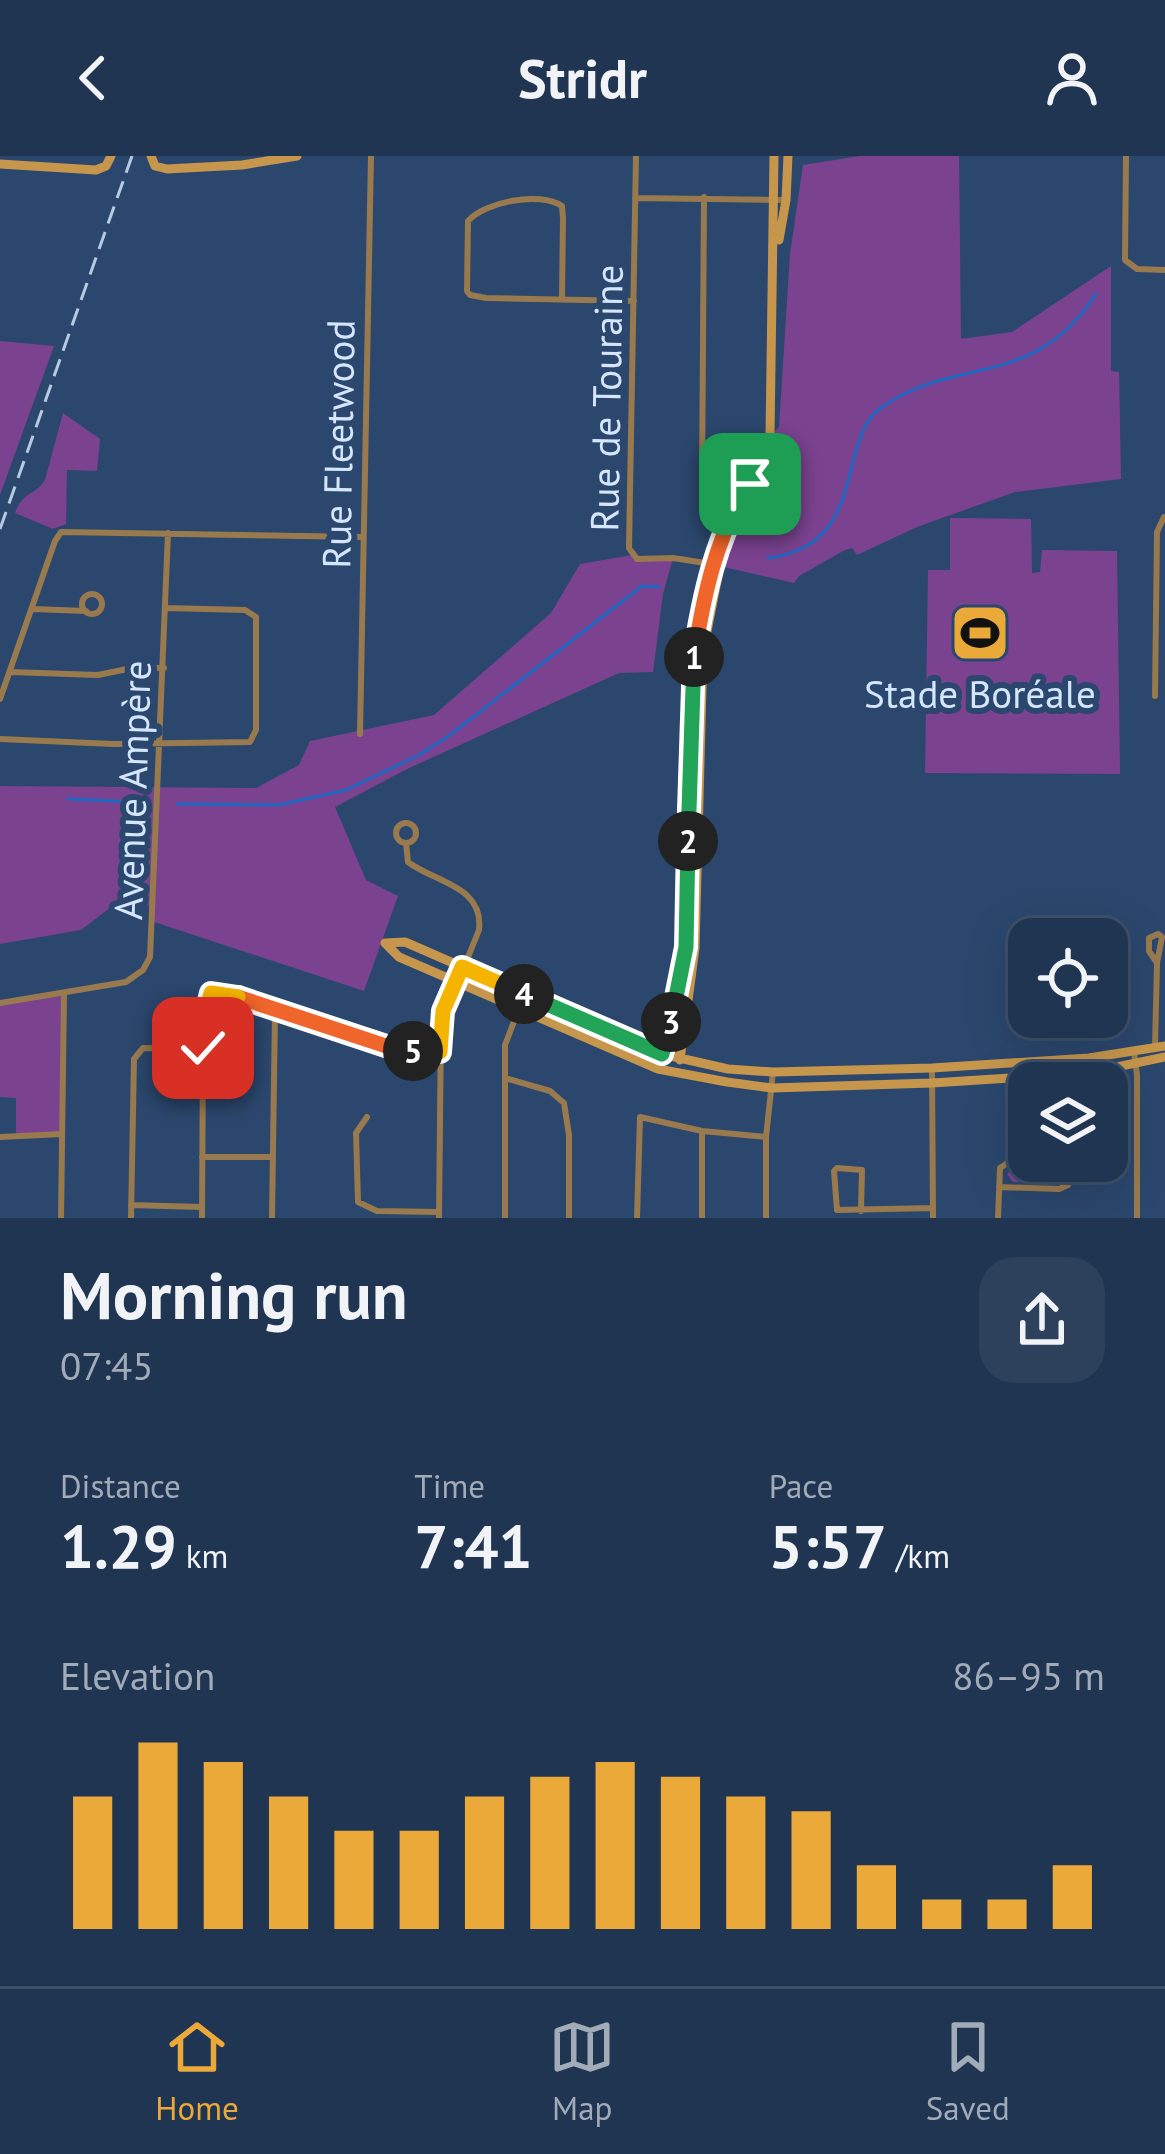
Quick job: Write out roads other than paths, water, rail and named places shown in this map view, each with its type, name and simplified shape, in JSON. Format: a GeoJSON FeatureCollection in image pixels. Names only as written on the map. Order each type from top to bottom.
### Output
{"type":"FeatureCollection","features":[{"type":"Feature","properties":{"kind":"street"},"geometry":{"type":"LineString","coordinates":[[0,164],[96,170],[111,156]]}},
{"type":"Feature","properties":{"kind":"street"},"geometry":{"type":"LineString","coordinates":[[151,156],[154,165],[164,169],[298,156]]}},
{"type":"Feature","properties":{"kind":"street","name":"Rue Fleetwood"},"geometry":{"type":"LineString","coordinates":[[360,734],[371,156]]}},
{"type":"Feature","properties":{"kind":"street","name":"Rue de Touraine"},"geometry":{"type":"LineString","coordinates":[[636,156],[629,548],[638,560],[673,558],[716,565]]}},
{"type":"Feature","properties":{"kind":"street"},"geometry":{"type":"LineString","coordinates":[[658,1069],[686,947],[694,661],[709,576],[770,435],[775,156]]}},
{"type":"Feature","properties":{"kind":"street"},"geometry":{"type":"LineString","coordinates":[[776,256],[788,156]]}},
{"type":"Feature","properties":{"kind":"street"},"geometry":{"type":"LineString","coordinates":[[1126,156],[1127,263],[1137,269],[1165,270]]}},
{"type":"Feature","properties":{"kind":"street"},"geometry":{"type":"LineString","coordinates":[[704,197],[702,482],[705,489],[738,502]]}},
{"type":"Feature","properties":{"kind":"street"},"geometry":{"type":"LineString","coordinates":[[635,198],[786,200]]}},
{"type":"Feature","properties":{"kind":"street"},"geometry":{"type":"LineString","coordinates":[[562,298],[562,206],[535,200],[478,210],[468,221],[470,295],[634,301]]}},
{"type":"Feature","properties":{"kind":"street"},"geometry":{"type":"LineString","coordinates":[[1155,697],[1157,532],[1164,517]]}},
{"type":"Feature","properties":{"kind":"street"},"geometry":{"type":"LineString","coordinates":[[0,699],[61,532],[363,538]]}},
{"type":"Feature","properties":{"kind":"street","name":"Avenue Ampère"},"geometry":{"type":"LineString","coordinates":[[0,1003],[126,982],[136,977],[150,957],[168,533]]}},
{"type":"Feature","properties":{"kind":"street"},"geometry":{"type":"LineString","coordinates":[[677,1076],[695,948],[701,687],[716,565]]}},
{"type":"Feature","properties":{"kind":"street"},"geometry":{"type":"LineString","coordinates":[[1155,586],[1165,586]]}},
{"type":"Feature","properties":{"kind":"street"},"geometry":{"type":"LineString","coordinates":[[0,739],[245,744],[253,739],[256,616],[245,610],[166,608]]}},
{"type":"Feature","properties":{"kind":"street"},"geometry":{"type":"LineString","coordinates":[[32,609],[86,611]]}},
{"type":"Feature","properties":{"kind":"street"},"geometry":{"type":"LineString","coordinates":[[10,672],[98,675],[164,668]]}},
{"type":"Feature","properties":{"kind":"street"},"geometry":{"type":"LineString","coordinates":[[367,1117],[356,1132],[358,1202],[376,1211],[439,1215],[443,1011],[479,930],[476,904],[461,889],[413,867],[406,857],[406,843]]}},
{"type":"Feature","properties":{"kind":"street"},"geometry":{"type":"LineString","coordinates":[[1134,1057],[1088,1073],[932,1083],[772,1088],[677,1076],[518,1011],[399,957],[385,944],[405,942],[680,1060],[773,1072],[932,1068],[1160,1052],[1156,962]]}},
{"type":"Feature","properties":{"kind":"street"},"geometry":{"type":"LineString","coordinates":[[202,1218],[204,1021],[211,993],[392,1048],[440,1052]]}},
{"type":"Feature","properties":{"kind":"street"},"geometry":{"type":"LineString","coordinates":[[61,1218],[64,994]]}},
{"type":"Feature","properties":{"kind":"street"},"geometry":{"type":"LineString","coordinates":[[272,1218],[275,1010]]}},
{"type":"Feature","properties":{"kind":"street"},"geometry":{"type":"LineString","coordinates":[[505,1218],[505,1045],[518,1011]]}},
{"type":"Feature","properties":{"kind":"street"},"geometry":{"type":"LineString","coordinates":[[130,1218],[136,1053],[143,1048],[203,1048]]}},
{"type":"Feature","properties":{"kind":"street"},"geometry":{"type":"LineString","coordinates":[[1134,1057],[1137,1218]]}},
{"type":"Feature","properties":{"kind":"street"},"geometry":{"type":"LineString","coordinates":[[861,1211],[862,1170],[837,1168],[837,1210],[861,1211],[933,1213],[932,1068]]}},
{"type":"Feature","properties":{"kind":"street"},"geometry":{"type":"LineString","coordinates":[[766,1218],[766,1137],[773,1072]]}},
{"type":"Feature","properties":{"kind":"street"},"geometry":{"type":"LineString","coordinates":[[505,1078],[550,1091],[564,1103],[569,1218]]}},
{"type":"Feature","properties":{"kind":"street"},"geometry":{"type":"LineString","coordinates":[[637,1218],[640,1117],[766,1137]]}},
{"type":"Feature","properties":{"kind":"street"},"geometry":{"type":"LineString","coordinates":[[702,1130],[702,1218]]}},
{"type":"Feature","properties":{"kind":"street"},"geometry":{"type":"LineString","coordinates":[[0,1137],[62,1134]]}},
{"type":"Feature","properties":{"kind":"street"},"geometry":{"type":"LineString","coordinates":[[202,1157],[273,1157]]}},
{"type":"Feature","properties":{"kind":"street"},"geometry":{"type":"LineString","coordinates":[[998,1218],[1000,1168],[1008,1163]]}},
{"type":"Feature","properties":{"kind":"street"},"geometry":{"type":"LineString","coordinates":[[999,1187],[1059,1189],[1069,1182]]}},
{"type":"Feature","properties":{"kind":"street"},"geometry":{"type":"LineString","coordinates":[[130,1205],[202,1207]]}},
{"type":"Feature","properties":{"kind":"waterway"},"geometry":{"type":"LineString","coordinates":[[768,558],[801,549],[823,534],[846,490],[858,443],[882,407],[910,391],[1021,358],[1047,345],[1072,325],[1096,294]]}},
{"type":"Feature","properties":{"kind":"waterway"},"geometry":{"type":"LineString","coordinates":[[177,804],[279,805],[346,790],[450,735],[642,586],[659,587]]}},
{"type":"Feature","properties":{"kind":"waterway"},"geometry":{"type":"LineString","coordinates":[[68,799],[139,802]]}},
{"type":"Feature","properties":{"kind":"railway"},"geometry":{"type":"LineString","coordinates":[[0,529],[132,156]]}},
{"type":"Feature","properties":{"kind":"place","name":"Stade Boréale"},"geometry":{"type":"Point","coordinates":[980,633]}}]}
